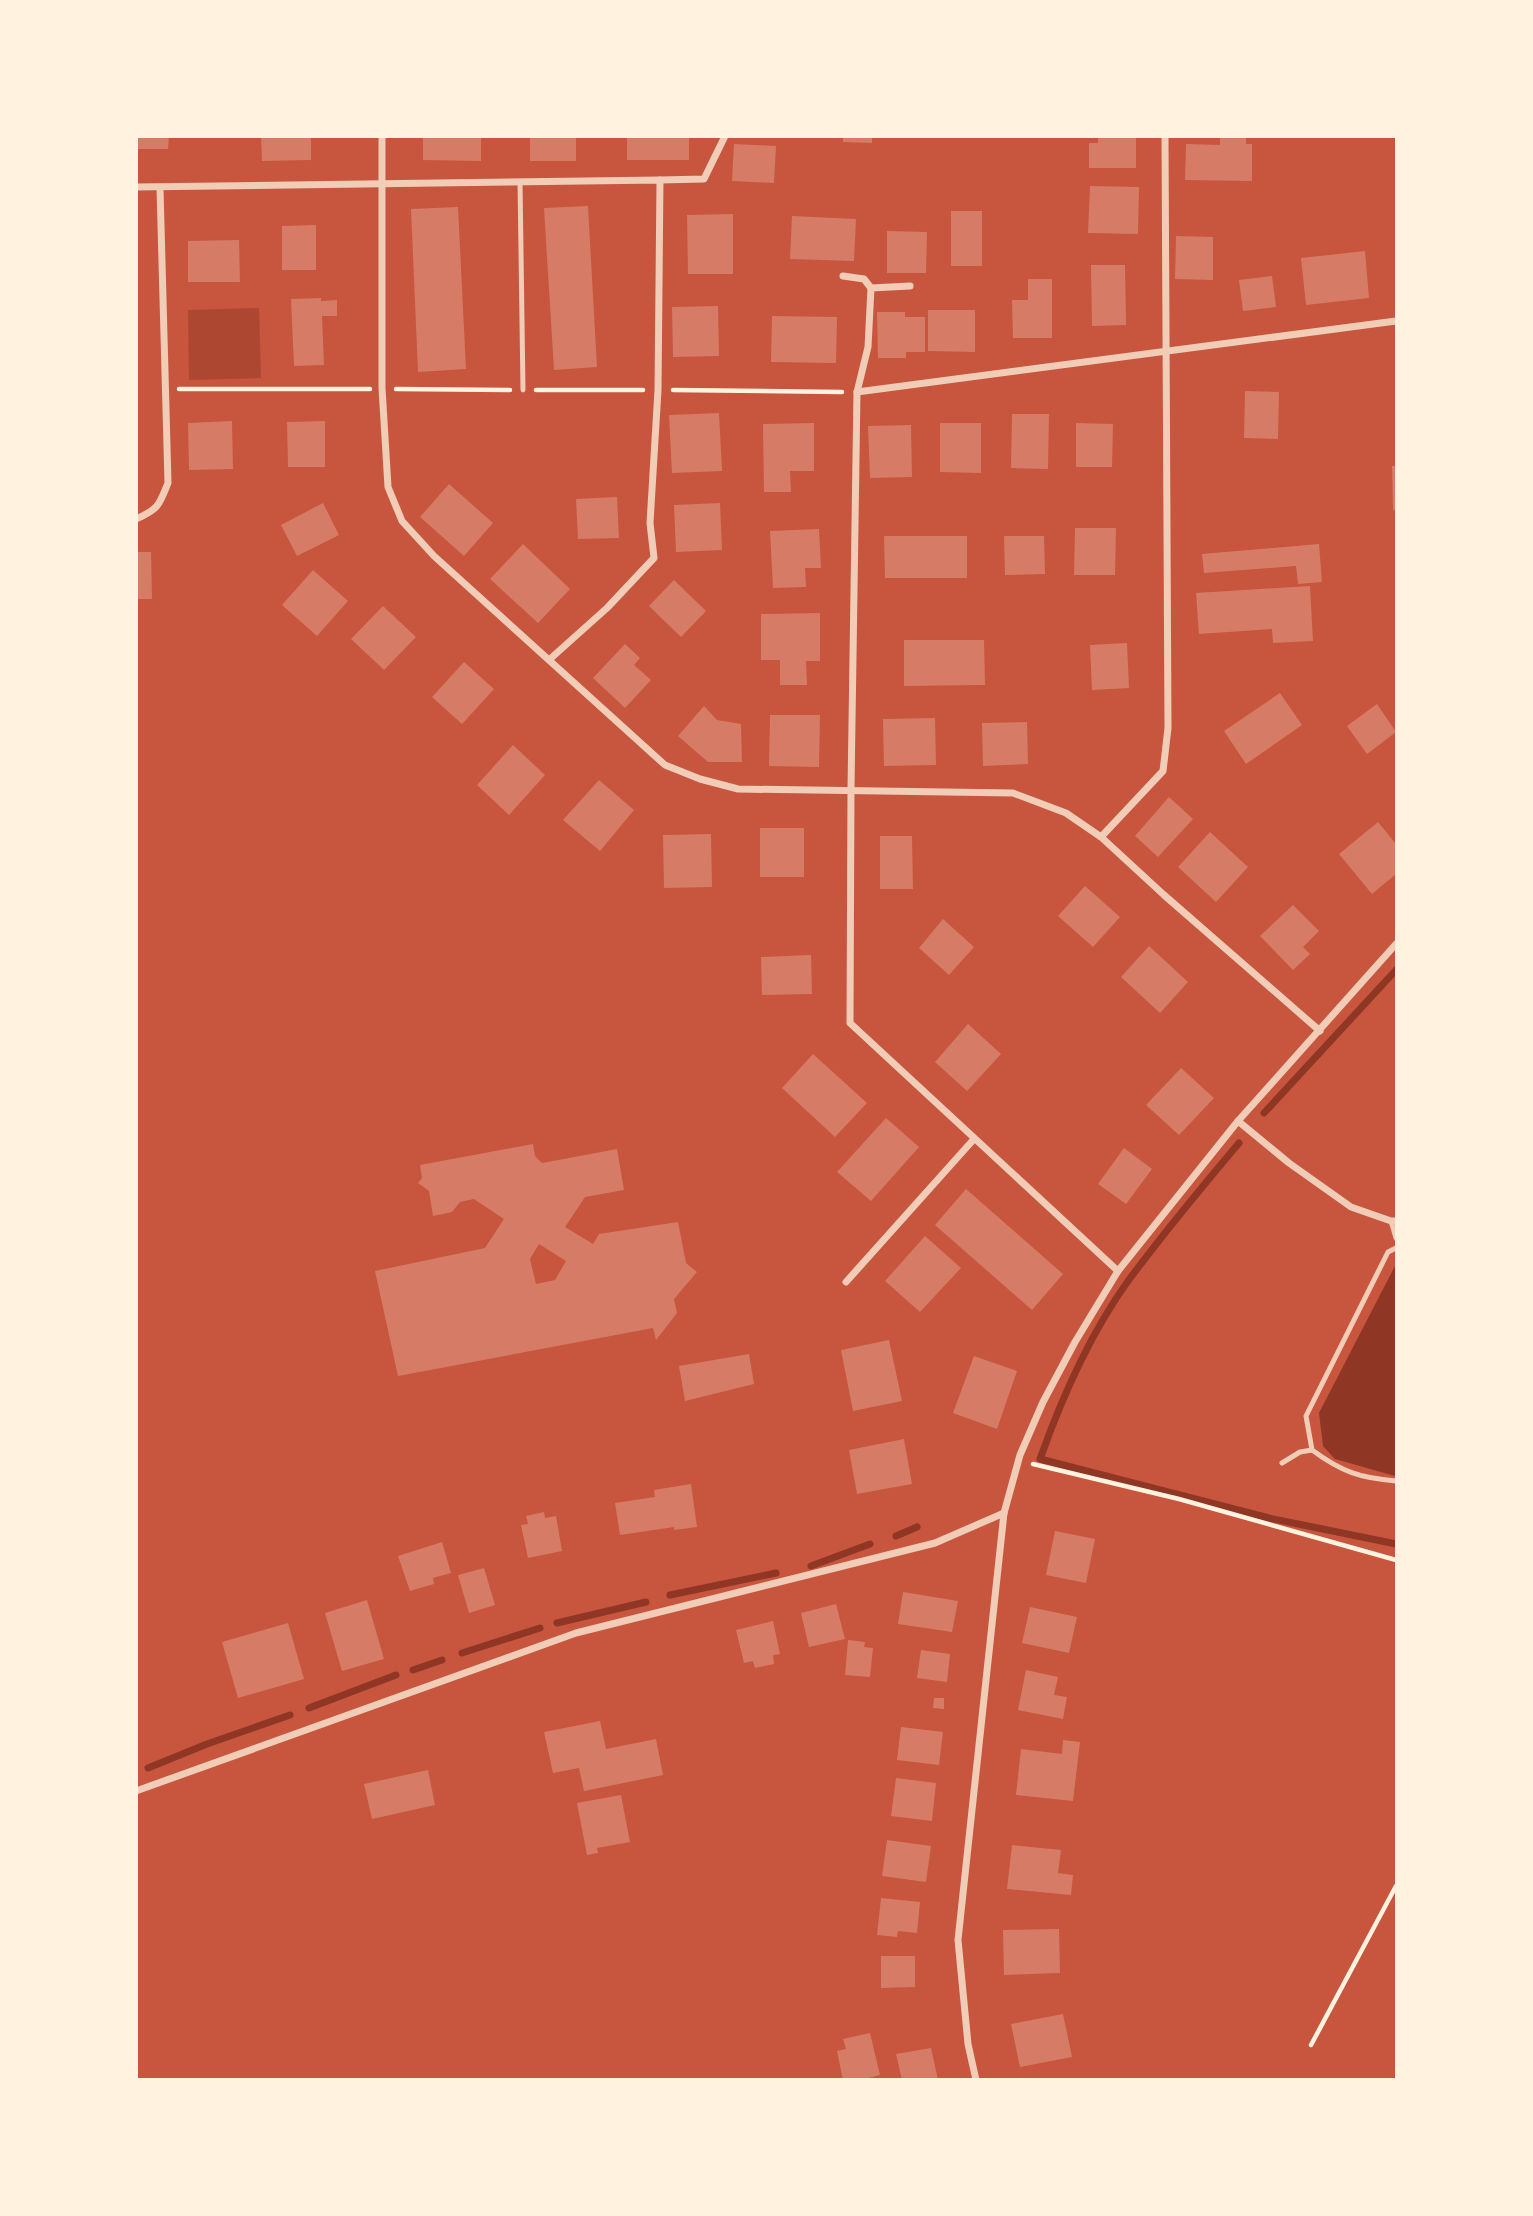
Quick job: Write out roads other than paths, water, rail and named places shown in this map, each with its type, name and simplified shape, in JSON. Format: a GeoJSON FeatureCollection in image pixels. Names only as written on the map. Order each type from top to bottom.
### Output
{"type":"FeatureCollection","features":[{"type":"Feature","properties":{"kind":"street"},"geometry":{"type":"LineString","coordinates":[[382,136],[382,388],[388,487],[402,521],[418,539],[665,765],[700,779],[738,789],[1013,793],[1066,813],[1101,837],[1320,1031]]}},
{"type":"Feature","properties":{"kind":"street"},"geometry":{"type":"LineString","coordinates":[[136,187],[704,179],[725,136]]}},
{"type":"Feature","properties":{"kind":"street"},"geometry":{"type":"LineString","coordinates":[[1101,837],[1163,771],[1168,728],[1165,136]]}},
{"type":"Feature","properties":{"kind":"street"},"geometry":{"type":"LineString","coordinates":[[550,659],[607,608],[654,558],[650,523],[658,390],[660,180]]}},
{"type":"Feature","properties":{"kind":"street"},"geometry":{"type":"LineString","coordinates":[[136,519],[153,512],[168,483],[160,188]]}},
{"type":"Feature","properties":{"kind":"street"},"geometry":{"type":"LineString","coordinates":[[843,276],[864,279],[871,288],[868,347],[857,392],[850,1023],[1118,1271]]}},
{"type":"Feature","properties":{"kind":"street"},"geometry":{"type":"LineString","coordinates":[[871,288],[910,286]]}},
{"type":"Feature","properties":{"kind":"street"},"geometry":{"type":"LineString","coordinates":[[857,392],[1396,321]]}},
{"type":"Feature","properties":{"kind":"street"},"geometry":{"type":"LineString","coordinates":[[976,2080],[968,2044],[958,1940],[1003,1513],[1019,1461],[1043,1402],[1118,1271],[1238,1121],[1396,944]]}},
{"type":"Feature","properties":{"kind":"street"},"geometry":{"type":"LineString","coordinates":[[1238,1121],[1289,1163],[1351,1207],[1394,1221]]}},
{"type":"Feature","properties":{"kind":"street"},"geometry":{"type":"LineString","coordinates":[[846,1282],[974,1139]]}},
{"type":"Feature","properties":{"kind":"street"},"geometry":{"type":"LineString","coordinates":[[136,1791],[576,1633],[935,1543],[1003,1513]]}},
{"type":"Feature","properties":{"kind":"lane"},"geometry":{"type":"LineString","coordinates":[[520,182],[523,390]]}},
{"type":"Feature","properties":{"kind":"lane"},"geometry":{"type":"LineString","coordinates":[[1394,1221],[1396,1238]]}},
{"type":"Feature","properties":{"kind":"lane"},"geometry":{"type":"LineString","coordinates":[[1396,1248],[1388,1252],[1306,1416],[1312,1450],[1329,1463],[1364,1478],[1396,1481]]}},
{"type":"Feature","properties":{"kind":"lane"},"geometry":{"type":"LineString","coordinates":[[1282,1463],[1300,1452],[1312,1450]]}},
{"type":"Feature","properties":{"kind":"waterway"},"geometry":{"type":"LineString","coordinates":[[1264,1113],[1396,970]]}},
{"type":"Feature","properties":{"kind":"waterway"},"geometry":{"type":"LineString","coordinates":[[1239,1143],[1114,1301],[1078,1367],[1040,1459],[1269,1518],[1396,1544]]}},
{"type":"Feature","properties":{"kind":"waterway"},"geometry":{"type":"LineString","coordinates":[[896,1536],[917,1527]]}},
{"type":"Feature","properties":{"kind":"waterway"},"geometry":{"type":"LineString","coordinates":[[811,1566],[870,1544]]}},
{"type":"Feature","properties":{"kind":"waterway"},"geometry":{"type":"LineString","coordinates":[[670,1595],[776,1573]]}},
{"type":"Feature","properties":{"kind":"waterway"},"geometry":{"type":"LineString","coordinates":[[557,1623],[646,1602]]}},
{"type":"Feature","properties":{"kind":"waterway"},"geometry":{"type":"LineString","coordinates":[[462,1653],[540,1628]]}},
{"type":"Feature","properties":{"kind":"waterway"},"geometry":{"type":"LineString","coordinates":[[413,1670],[442,1660]]}},
{"type":"Feature","properties":{"kind":"waterway"},"geometry":{"type":"LineString","coordinates":[[309,1708],[396,1675]]}},
{"type":"Feature","properties":{"kind":"waterway"},"geometry":{"type":"LineString","coordinates":[[148,1768],[290,1715]]}}]}
